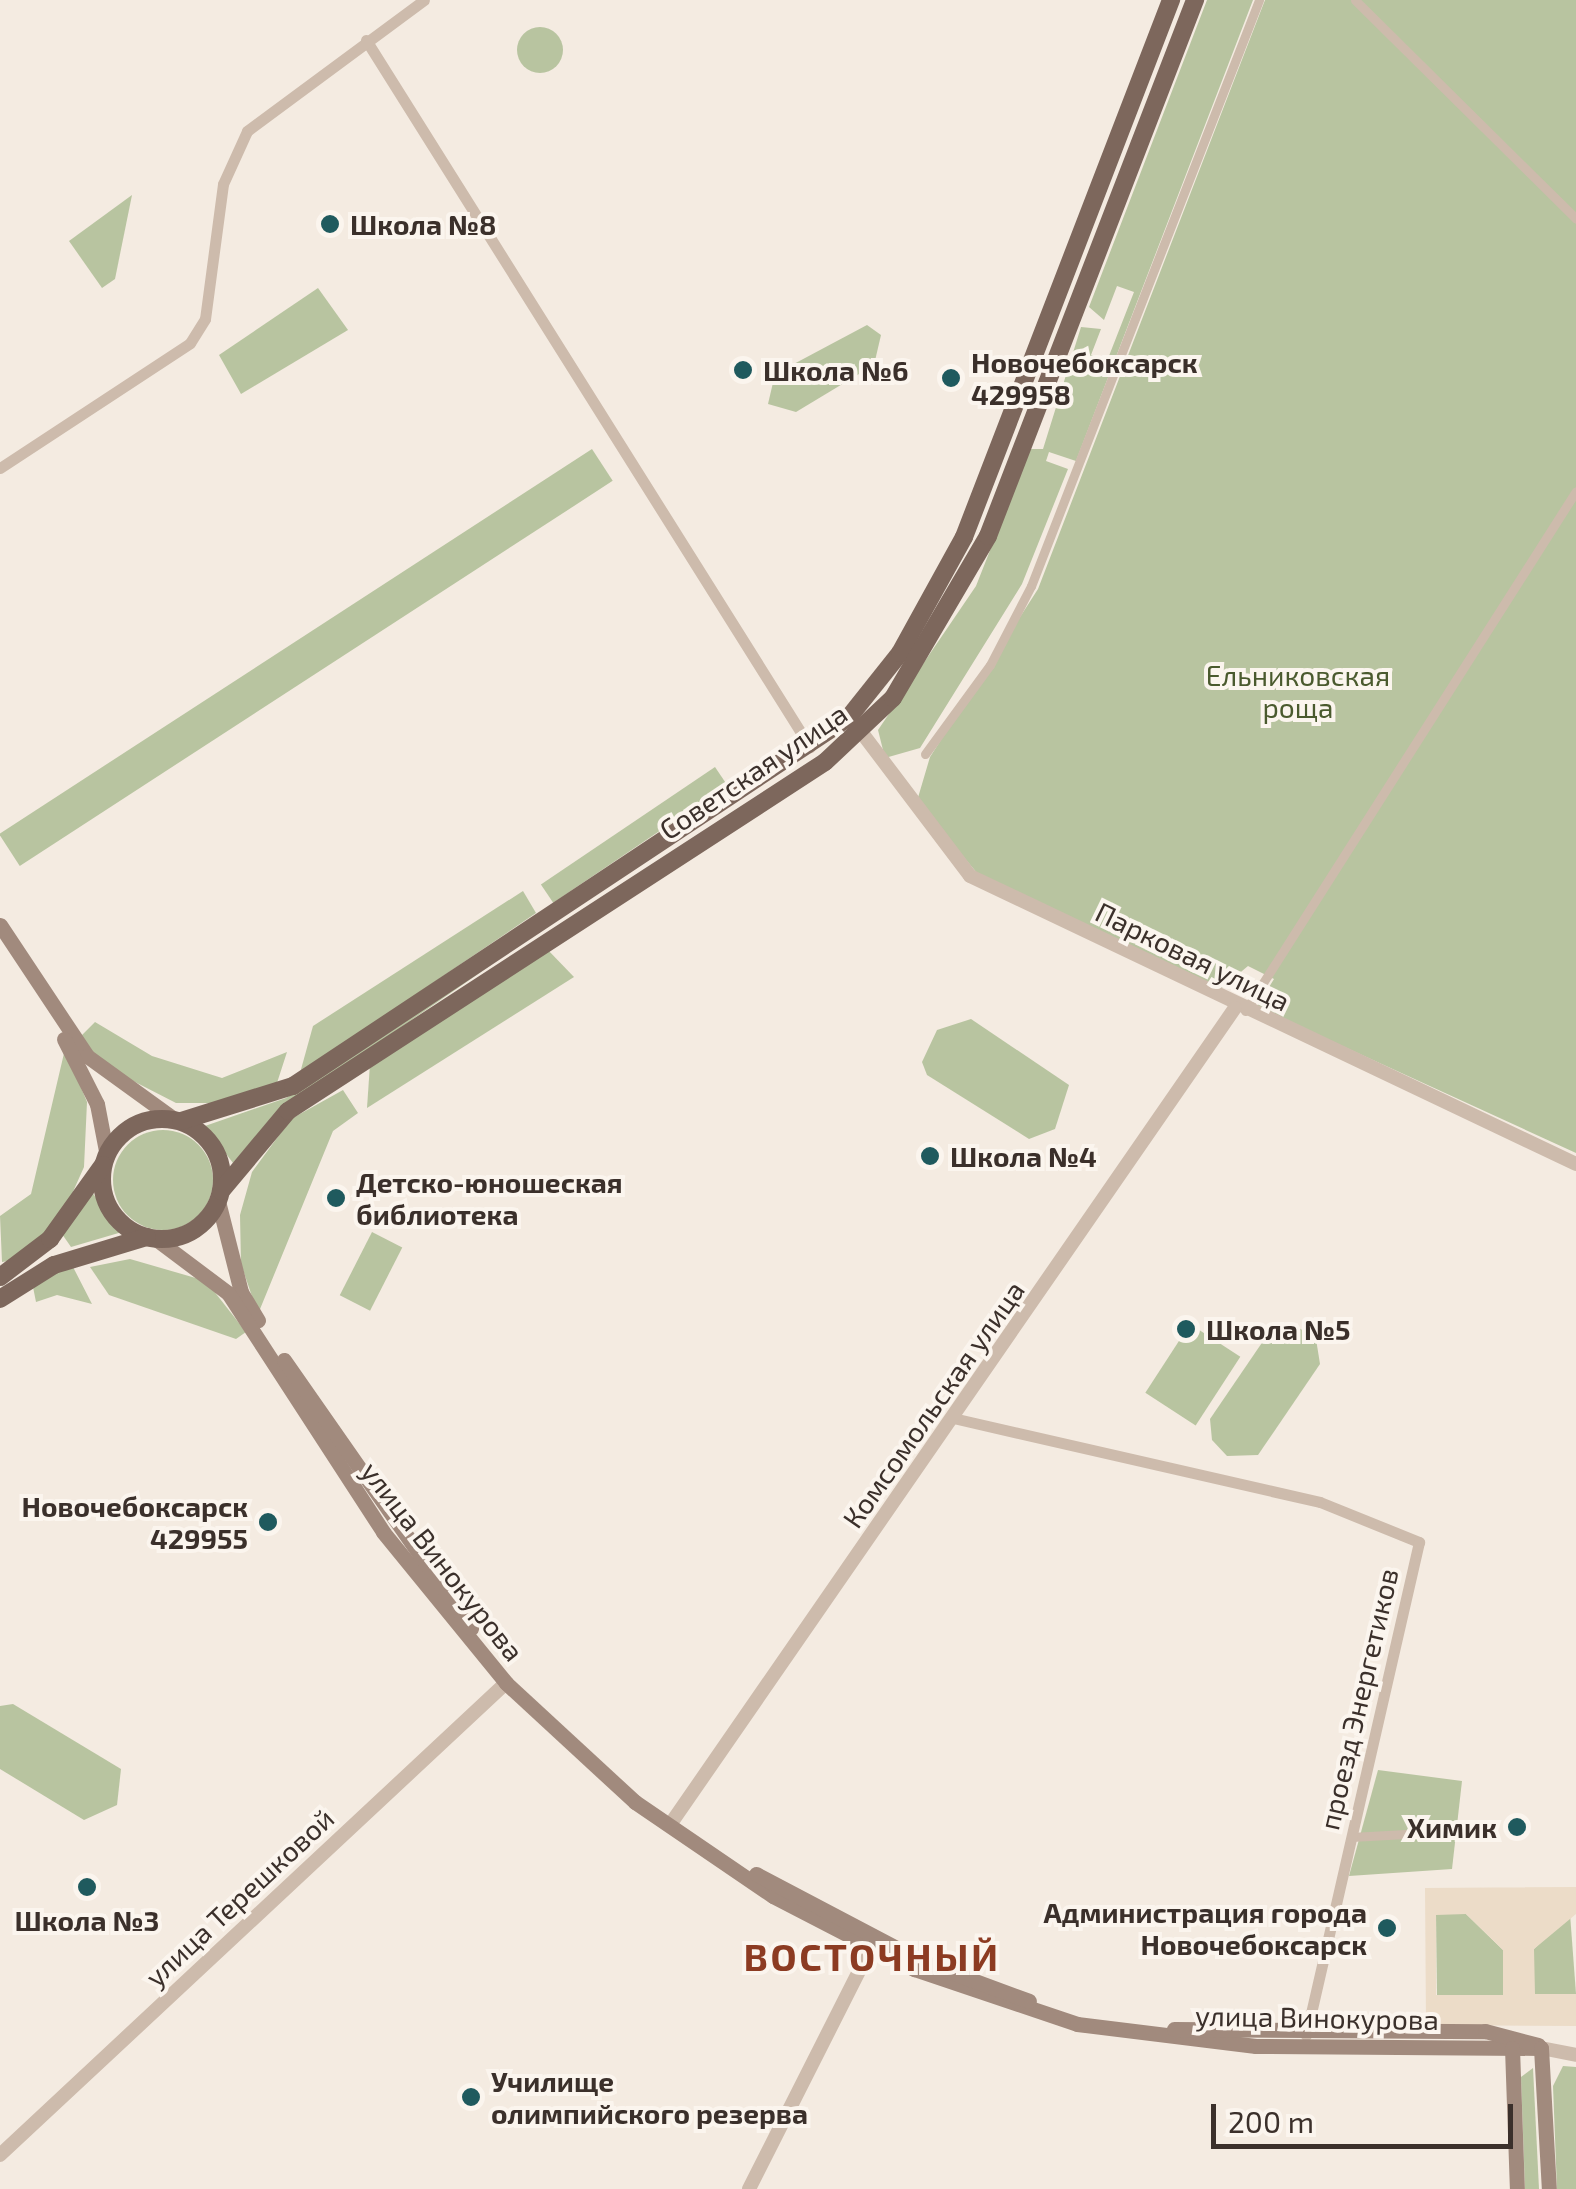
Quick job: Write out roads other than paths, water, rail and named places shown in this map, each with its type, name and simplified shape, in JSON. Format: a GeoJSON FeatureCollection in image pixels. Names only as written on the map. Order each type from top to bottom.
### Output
{"type":"FeatureCollection","features":[{"type":"Feature","properties":{"kind":"main road","name":"Советская улица"},"geometry":{"type":"LineString","coordinates":[[178,1120],[283,1092],[810,747],[849,717],[915,630],[964,537],[1171,0]]}},
{"type":"Feature","properties":{"kind":"main road","name":"Советская улица"},"geometry":{"type":"LineString","coordinates":[[220,1196],[288,1111],[862,734],[966,586],[1195,0]]}},
{"type":"Feature","properties":{"kind":"main road","name":"Парковая улица"},"geometry":{"type":"LineString","coordinates":[[849,717],[862,734]]}},
{"type":"Feature","properties":{"kind":"main road"},"geometry":{"type":"LineString","coordinates":[[0,926],[87,1056],[216,1152],[220,1196],[194,1230],[54,1265],[0,1299]]}},
{"type":"Feature","properties":{"kind":"main road"},"geometry":{"type":"LineString","coordinates":[[0,939],[87,1078],[105,1160],[108,1206],[151,1238]]}},
{"type":"Feature","properties":{"kind":"main road"},"geometry":{"type":"LineString","coordinates":[[0,1278],[50,1239],[105,1160],[137,1124],[178,1120]]}},
{"type":"Feature","properties":{"kind":"main road","name":"улица Винокурова"},"geometry":{"type":"LineString","coordinates":[[220,1196],[257,1318],[479,1647]]}},
{"type":"Feature","properties":{"kind":"main road","name":"улица Винокурова"},"geometry":{"type":"LineString","coordinates":[[151,1238],[228,1293],[354,1489],[479,1647],[509,1679],[671,1823],[872,1944],[1033,2007],[1165,2034],[1542,2048]]}},
{"type":"Feature","properties":{"kind":"main road","name":"улица Винокурова"},"geometry":{"type":"LineString","coordinates":[[1306,2041],[1484,2031],[1542,2048]]}},
{"type":"Feature","properties":{"kind":"main road"},"geometry":{"type":"LineString","coordinates":[[1512,2048],[1517,2189]]}},
{"type":"Feature","properties":{"kind":"main road"},"geometry":{"type":"LineString","coordinates":[[1542,2048],[1550,2189]]}},
{"type":"Feature","properties":{"kind":"street"},"geometry":{"type":"LineString","coordinates":[[0,468],[199,332],[223,184],[247,131],[424,0]]}},
{"type":"Feature","properties":{"kind":"street"},"geometry":{"type":"LineString","coordinates":[[925,754],[990,665],[1030,586],[1259,0]]}},
{"type":"Feature","properties":{"kind":"street"},"geometry":{"type":"LineString","coordinates":[[1355,0],[1576,219]]}},
{"type":"Feature","properties":{"kind":"street"},"geometry":{"type":"LineString","coordinates":[[366,40],[725,622],[810,747]]}},
{"type":"Feature","properties":{"kind":"street"},"geometry":{"type":"LineString","coordinates":[[1240,1010],[1576,490]]}},
{"type":"Feature","properties":{"kind":"street","name":"Парковая улица"},"geometry":{"type":"LineString","coordinates":[[862,734],[970,876],[1240,1010],[1576,1164]]}},
{"type":"Feature","properties":{"kind":"street","name":"Комсомольская улица"},"geometry":{"type":"LineString","coordinates":[[671,1823],[1240,1010]]}},
{"type":"Feature","properties":{"kind":"street","name":"проезд Энергетиков"},"geometry":{"type":"LineString","coordinates":[[954,1418],[1320,1502],[1419,1542],[1306,2041]]}},
{"type":"Feature","properties":{"kind":"street","name":"улица Терешковой"},"geometry":{"type":"LineString","coordinates":[[0,2155],[509,1679]]}},
{"type":"Feature","properties":{"kind":"street"},"geometry":{"type":"LineString","coordinates":[[1350,1837],[1480,1830]]}},
{"type":"Feature","properties":{"kind":"street"},"geometry":{"type":"LineString","coordinates":[[749,2189],[872,1944]]}},
{"type":"Feature","properties":{"kind":"street","name":"улица Винокурова"},"geometry":{"type":"LineString","coordinates":[[1542,2048],[1576,2055]]}},
{"type":"Feature","properties":{"kind":"place","name":"Школа №8"},"geometry":{"type":"Point","coordinates":[330,224]}},
{"type":"Feature","properties":{"kind":"place","name":"Школа №6"},"geometry":{"type":"Point","coordinates":[743,370]}},
{"type":"Feature","properties":{"kind":"place","name":"Новочебоксарск 429958"},"geometry":{"type":"Point","coordinates":[951,378]}},
{"type":"Feature","properties":{"kind":"place","name":"Школа №4"},"geometry":{"type":"Point","coordinates":[930,1156]}},
{"type":"Feature","properties":{"kind":"place","name":"Детско-юношеская библиотека"},"geometry":{"type":"Point","coordinates":[336,1198]}},
{"type":"Feature","properties":{"kind":"place","name":"Школа №5"},"geometry":{"type":"Point","coordinates":[1186,1329]}},
{"type":"Feature","properties":{"kind":"place","name":"Новочебоксарск 429955"},"geometry":{"type":"Point","coordinates":[268,1522]}},
{"type":"Feature","properties":{"kind":"place","name":"Химик"},"geometry":{"type":"Point","coordinates":[1517,1827]}},
{"type":"Feature","properties":{"kind":"place","name":"Школа №3"},"geometry":{"type":"Point","coordinates":[87,1887]}},
{"type":"Feature","properties":{"kind":"place","name":"Администрация города Новочебоксарск"},"geometry":{"type":"Point","coordinates":[1387,1928]}},
{"type":"Feature","properties":{"kind":"place","name":"Училище олимпийского резерва"},"geometry":{"type":"Point","coordinates":[471,2097]}},
{"type":"Feature","properties":{"kind":"district","name":"ВОСТОЧНЫЙ"},"geometry":{"type":"Point","coordinates":[872,1957]}},
{"type":"Feature","properties":{"kind":"park label","name":"Ельниковская роща"},"geometry":{"type":"Point","coordinates":[1298,691]}}]}
